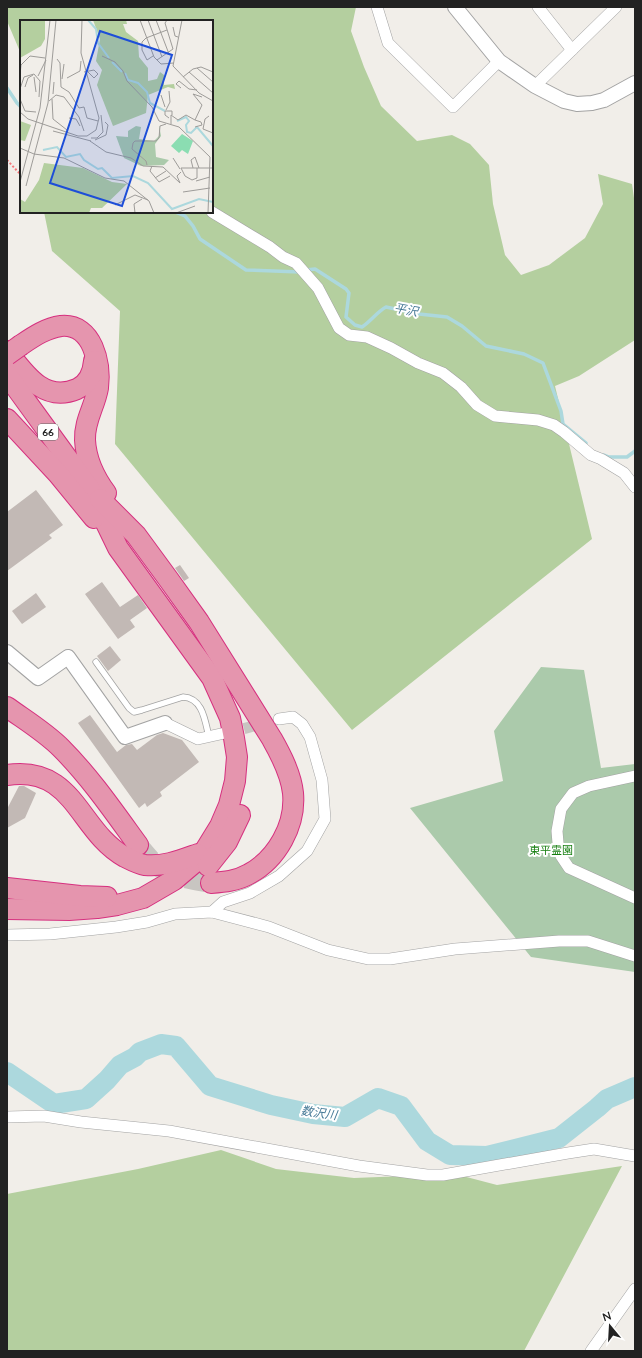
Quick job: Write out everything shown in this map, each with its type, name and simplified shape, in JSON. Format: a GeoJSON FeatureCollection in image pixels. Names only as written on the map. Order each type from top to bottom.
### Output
{"type":"FeatureCollection","features":[{"type":"Feature","properties":{"kind":"highway"},"geometry":{"type":"LineString","coordinates":[[94,350],[94,366],[92,374],[87,381],[81,387],[61,393],[51,392],[35,383],[12,350],[44,331],[63,326],[79,330],[90,342],[94,350],[98,379],[95,398],[86,426],[86,453],[90,465],[103,488],[198,622],[254,709],[275,744],[286,769],[293,792],[292,816],[277,849],[270,858],[260,867],[248,874],[226,882],[210,883]]}},
{"type":"Feature","properties":{"kind":"highway","name":"66"},"geometry":{"type":"LineString","coordinates":[[7,375],[88,488]]}},
{"type":"Feature","properties":{"kind":"highway"},"geometry":{"type":"LineString","coordinates":[[7,419],[58,474],[118,548],[212,678],[230,718],[237,757],[235,781],[229,805],[220,826],[204,852],[174,880],[143,898],[118,905],[69,910],[7,908]]}},
{"type":"Feature","properties":{"kind":"highway"},"geometry":{"type":"LineString","coordinates":[[88,488],[136,535]]}},
{"type":"Feature","properties":{"kind":"highway"},"geometry":{"type":"LineString","coordinates":[[88,488],[118,548]]}},
{"type":"Feature","properties":{"kind":"highway"},"geometry":{"type":"LineString","coordinates":[[7,919],[70,920],[99,918],[153,905],[170,896],[196,877],[208,866],[227,842],[241,813],[246,794],[250,760],[242,715],[212,645]]}},
{"type":"Feature","properties":{"kind":"highway"},"geometry":{"type":"LineString","coordinates":[[7,707],[32,724],[60,747],[85,775],[138,845]]}},
{"type":"Feature","properties":{"kind":"highway"},"geometry":{"type":"LineString","coordinates":[[7,775],[20,773],[36,774],[50,780],[67,794],[105,842],[117,852],[131,860],[145,865],[166,864],[204,852]]}},
{"type":"Feature","properties":{"kind":"highway"},"geometry":{"type":"LineString","coordinates":[[7,888],[97,896],[128,896],[157,889]]}},
{"type":"Feature","properties":{"kind":"street"},"geometry":{"type":"LineString","coordinates":[[377,7],[388,43],[452,107],[499,61]]}},
{"type":"Feature","properties":{"kind":"street"},"geometry":{"type":"LineString","coordinates":[[455,7],[499,61],[535,86],[564,101],[577,104],[592,103],[604,100],[635,83]]}},
{"type":"Feature","properties":{"kind":"street"},"geometry":{"type":"LineString","coordinates":[[538,7],[572,50]]}},
{"type":"Feature","properties":{"kind":"street"},"geometry":{"type":"LineString","coordinates":[[535,86],[616,7]]}},
{"type":"Feature","properties":{"kind":"street"},"geometry":{"type":"LineString","coordinates":[[213,213],[296,263],[318,288],[339,328],[349,334],[367,337],[418,363],[443,373],[460,387],[477,405],[495,416],[538,420],[554,425],[591,454],[624,473],[635,487]]}},
{"type":"Feature","properties":{"kind":"street"},"geometry":{"type":"LineString","coordinates":[[7,652],[38,678],[68,657],[125,737],[166,723],[198,739],[225,733]]}},
{"type":"Feature","properties":{"kind":"street"},"geometry":{"type":"LineString","coordinates":[[212,912],[223,902],[250,893],[279,876],[307,851],[325,819],[322,780],[310,737],[302,724],[293,717],[279,719]]}},
{"type":"Feature","properties":{"kind":"street"},"geometry":{"type":"LineString","coordinates":[[635,776],[589,786],[572,793],[561,809],[558,817],[557,830],[561,856],[569,868],[635,898]]}},
{"type":"Feature","properties":{"kind":"street"},"geometry":{"type":"LineString","coordinates":[[7,935],[50,934],[116,927],[147,922],[175,914],[212,912],[269,927],[328,950],[368,959],[390,959],[455,949],[559,941],[588,941],[635,956]]}},
{"type":"Feature","properties":{"kind":"street"},"geometry":{"type":"LineString","coordinates":[[7,1117],[44,1116],[81,1122],[169,1131],[359,1166],[427,1175],[443,1175],[594,1149],[635,1156]]}},
{"type":"Feature","properties":{"kind":"street"},"geometry":{"type":"LineString","coordinates":[[591,1351],[635,1289]]}},
{"type":"Feature","properties":{"kind":"lane"},"geometry":{"type":"LineString","coordinates":[[96,662],[129,708],[134,712],[183,697],[195,700],[199,705],[209,737]]}},
{"type":"Feature","properties":{"kind":"path"},"geometry":{"type":"LineString","coordinates":[[7,160],[20,174]]}},
{"type":"Feature","properties":{"kind":"green space"},"geometry":{"type":"Polygon","coordinates":[[[7,7],[356,7],[351,31],[364,67],[381,106],[417,141],[452,135],[470,144],[489,165],[493,204],[505,255],[521,275],[549,265],[585,238],[603,204],[598,174],[632,184],[635,205],[635,340],[579,376],[555,386],[592,539],[352,730],[115,444],[120,311],[52,251],[44,213],[213,213],[213,20],[20,20],[20,52],[7,21],[7,7]]]}},
{"type":"Feature","properties":{"kind":"green space","name":"東平霊園"},"geometry":{"type":"Polygon","coordinates":[[[541,667],[584,670],[601,768],[635,764],[635,972],[531,957],[410,808],[503,781],[494,731],[541,667]]]}},
{"type":"Feature","properties":{"kind":"green space"},"geometry":{"type":"Polygon","coordinates":[[[221,1150],[276,1169],[354,1178],[455,1174],[497,1185],[622,1166],[524,1351],[7,1351],[7,1194],[138,1169],[221,1150]]]}},
{"type":"Feature","properties":{"kind":"building"},"geometry":{"type":"Polygon","coordinates":[[[36,490],[63,525],[49,535],[52,538],[7,571],[7,512],[36,490]]]}},
{"type":"Feature","properties":{"kind":"building"},"geometry":{"type":"Polygon","coordinates":[[[180,565],[189,578],[184,581],[175,568],[180,565]]]}},
{"type":"Feature","properties":{"kind":"building"},"geometry":{"type":"Polygon","coordinates":[[[102,582],[120,607],[138,595],[147,608],[130,620],[135,627],[118,639],[85,594],[102,582]]]}},
{"type":"Feature","properties":{"kind":"building"},"geometry":{"type":"Polygon","coordinates":[[[36,593],[46,607],[22,624],[12,611],[36,593]]]}},
{"type":"Feature","properties":{"kind":"building"},"geometry":{"type":"Polygon","coordinates":[[[110,646],[121,660],[108,671],[97,656],[110,646]]]}},
{"type":"Feature","properties":{"kind":"building"},"geometry":{"type":"Polygon","coordinates":[[[90,715],[117,752],[126,745],[132,744],[137,750],[157,735],[163,733],[182,740],[199,762],[160,792],[162,796],[147,807],[145,803],[139,808],[78,723],[90,715]]]}},
{"type":"Feature","properties":{"kind":"building"},"geometry":{"type":"Polygon","coordinates":[[[19,786],[24,786],[36,793],[25,818],[7,828],[7,809],[19,786]]]}},
{"type":"Feature","properties":{"kind":"waterway","name":"平沢"},"geometry":{"type":"LineString","coordinates":[[7,88],[20,106]]}},
{"type":"Feature","properties":{"kind":"waterway","name":"平沢"},"geometry":{"type":"LineString","coordinates":[[178,213],[185,216],[193,226],[200,239],[246,270],[300,272]]}},
{"type":"Feature","properties":{"kind":"waterway","name":"平沢"},"geometry":{"type":"LineString","coordinates":[[306,270],[315,269],[346,289],[349,293],[346,317],[355,325],[362,327],[386,307],[419,314],[447,317],[462,326],[486,346],[524,354],[543,363],[561,411],[563,424],[586,443]]}},
{"type":"Feature","properties":{"kind":"waterway","name":"平沢"},"geometry":{"type":"LineString","coordinates":[[604,455],[609,457],[627,457],[635,451]]}},
{"type":"Feature","properties":{"kind":"waterway","name":"数沢川"},"geometry":{"type":"LineString","coordinates":[[7,1072],[54,1104],[86,1099],[107,1080],[120,1065],[135,1057],[140,1052],[161,1044],[176,1046],[210,1086],[271,1105],[313,1114],[345,1117],[378,1098],[401,1106],[427,1141],[450,1155],[487,1156],[559,1138],[607,1099],[635,1087]]}},
{"type":"Feature","properties":{"kind":"tunnel"},"geometry":{"type":"LineString","coordinates":[[228,733],[279,719]]}},
{"type":"Feature","properties":{"kind":"tunnel"},"geometry":{"type":"LineString","coordinates":[[138,845],[149,858],[162,869],[174,875],[211,883]]}}]}
